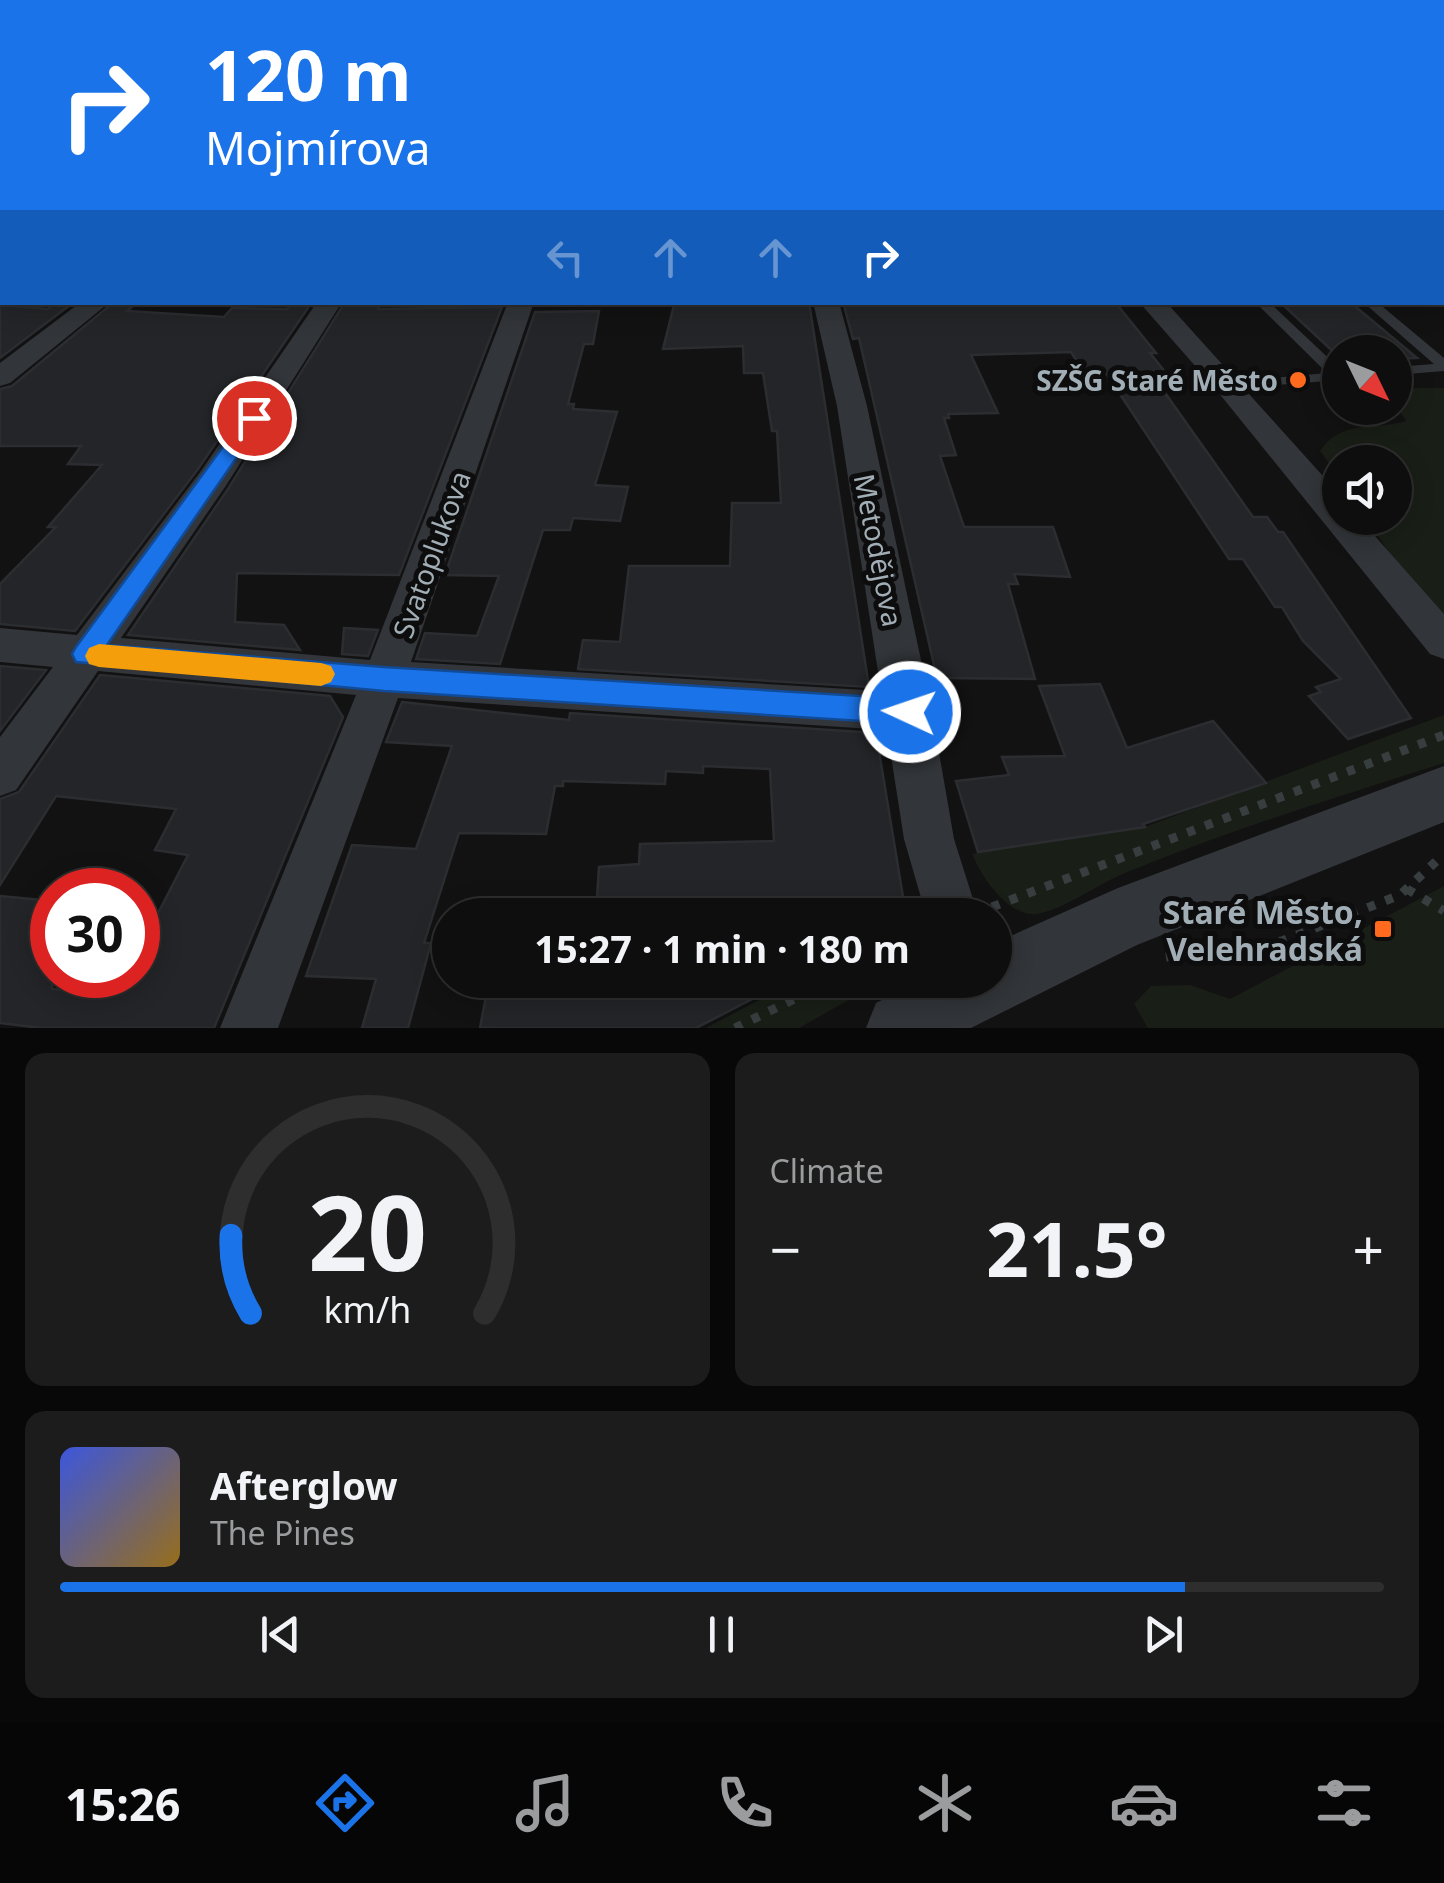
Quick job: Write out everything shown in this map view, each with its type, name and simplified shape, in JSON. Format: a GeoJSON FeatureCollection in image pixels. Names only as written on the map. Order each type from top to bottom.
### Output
{"type":"FeatureCollection","features":[{"type":"Feature","properties":{"kind":"street"},"geometry":{"type":"LineString","coordinates":[[0,377],[94,305]]}},
{"type":"Feature","properties":{"kind":"street"},"geometry":{"type":"LineString","coordinates":[[0,774],[213,479],[328,305]]}},
{"type":"Feature","properties":{"kind":"street","name":"Svatoplukova"},"geometry":{"type":"LineString","coordinates":[[250,1028],[522,305]]}},
{"type":"Feature","properties":{"kind":"street","name":"Metodějova"},"geometry":{"type":"LineString","coordinates":[[827,305],[852,406],[930,840],[947,898]]}},
{"type":"Feature","properties":{"kind":"street"},"geometry":{"type":"LineString","coordinates":[[1153,305],[1228,386],[1444,642]]}},
{"type":"Feature","properties":{"kind":"street"},"geometry":{"type":"LineString","coordinates":[[0,646],[384,679],[910,712]]}},
{"type":"Feature","properties":{"kind":"street"},"geometry":{"type":"LineString","coordinates":[[1012,970],[1118,920],[1444,794]]}},
{"type":"Feature","properties":{"kind":"street"},"geometry":{"type":"LineString","coordinates":[[901,1028],[957,998]]}},
{"type":"Feature","properties":{"kind":"lane"},"geometry":{"type":"LineString","coordinates":[[1264,305],[1322,359]]}},
{"type":"Feature","properties":{"kind":"lane"},"geometry":{"type":"LineString","coordinates":[[1373,305],[1444,366]]}},
{"type":"Feature","properties":{"kind":"lane"},"geometry":{"type":"LineString","coordinates":[[1412,370],[1444,366]]}},
{"type":"Feature","properties":{"kind":"lane"},"geometry":{"type":"LineString","coordinates":[[1228,386],[1322,378]]}},
{"type":"Feature","properties":{"kind":"path"},"geometry":{"type":"LineString","coordinates":[[1012,900],[1444,735]]}},
{"type":"Feature","properties":{"kind":"path"},"geometry":{"type":"LineString","coordinates":[[1145,960],[1282,941],[1408,889],[1444,854]]}},
{"type":"Feature","properties":{"kind":"path"},"geometry":{"type":"LineString","coordinates":[[1408,889],[1444,911]]}},
{"type":"Feature","properties":{"kind":"path"},"geometry":{"type":"LineString","coordinates":[[735,1028],[796,998]]}},
{"type":"Feature","properties":{"kind":"shaded area"},"geometry":{"type":"Polygon","coordinates":[[[1412,388],[1444,388],[1444,615],[1377,535],[1412,535],[1412,445],[1325,445],[1338,434],[1358,428],[1412,425],[1412,388]]]}},
{"type":"Feature","properties":{"kind":"shaded area"},"geometry":{"type":"Polygon","coordinates":[[[1444,715],[1444,763],[1204,842],[1125,873],[1045,912],[1024,913],[1012,907],[1012,898],[1002,898],[972,854],[1145,827],[1444,715]]]}},
{"type":"Feature","properties":{"kind":"shaded area"},"geometry":{"type":"Polygon","coordinates":[[[1444,886],[1444,1028],[1148,1028],[1134,1004],[1151,986],[1190,985],[1230,999],[1444,886]]]}},
{"type":"Feature","properties":{"kind":"shaded area"},"geometry":{"type":"Polygon","coordinates":[[[763,998],[852,998],[799,1028],[706,1028],[763,998]]]}},
{"type":"Feature","properties":{"kind":"building"},"geometry":{"type":"Polygon","coordinates":[[[0,305],[48,309],[53,305],[70,305],[0,358],[0,305]]]}},
{"type":"Feature","properties":{"kind":"building"},"geometry":{"type":"Polygon","coordinates":[[[110,305],[134,305],[127,311],[224,317],[232,308],[287,309],[290,305],[310,305],[198,469],[75,631],[0,624],[0,584],[56,527],[48,527],[102,465],[68,464],[81,446],[0,446],[0,389],[12,386],[110,305]]]}},
{"type":"Feature","properties":{"kind":"building"},"geometry":{"type":"Polygon","coordinates":[[[343,305],[379,305],[378,309],[502,307],[399,575],[237,573],[235,622],[284,625],[300,650],[128,635],[228,489],[343,305]]]}},
{"type":"Feature","properties":{"kind":"building"},"geometry":{"type":"Polygon","coordinates":[[[674,305],[809,305],[869,687],[578,669],[583,640],[620,642],[629,566],[730,566],[732,503],[781,503],[777,431],[772,431],[763,373],[744,373],[743,346],[663,349],[674,305]]]}},
{"type":"Feature","properties":{"kind":"building"},"geometry":{"type":"Polygon","coordinates":[[[844,305],[1117,305],[1156,353],[1150,353],[1173,382],[1158,383],[1253,517],[1267,517],[1278,532],[1283,532],[1411,718],[1348,739],[1309,696],[1321,692],[1316,687],[1341,679],[1303,641],[1282,607],[1275,607],[1243,559],[1229,559],[1106,373],[1085,374],[1071,352],[971,355],[998,413],[948,414],[949,418],[944,418],[956,455],[940,456],[964,527],[1053,527],[1070,577],[1014,574],[1018,584],[1008,584],[1035,679],[937,678],[859,338],[853,339],[844,305]]]}},
{"type":"Feature","properties":{"kind":"building"},"geometry":{"type":"Polygon","coordinates":[[[1283,305],[1354,305],[1389,335],[1322,335],[1322,341],[1283,305]]]}},
{"type":"Feature","properties":{"kind":"building"},"geometry":{"type":"Polygon","coordinates":[[[599,311],[593,344],[584,344],[568,404],[574,404],[573,409],[617,412],[595,485],[628,487],[620,521],[573,518],[570,530],[543,530],[500,664],[416,659],[425,633],[477,636],[499,576],[445,575],[535,312],[599,311]]]}},
{"type":"Feature","properties":{"kind":"building"},"geometry":{"type":"Polygon","coordinates":[[[344,628],[378,630],[368,656],[342,654],[344,628]]]}},
{"type":"Feature","properties":{"kind":"building"},"geometry":{"type":"Polygon","coordinates":[[[0,666],[46,670],[0,731],[0,666]]]}},
{"type":"Feature","properties":{"kind":"building"},"geometry":{"type":"Polygon","coordinates":[[[100,675],[330,696],[343,717],[214,1028],[41,1028],[0,1023],[0,896],[30,899],[30,998],[160,998],[160,909],[188,855],[155,850],[176,809],[56,796],[0,885],[0,799],[19,792],[100,675]]]}},
{"type":"Feature","properties":{"kind":"building"},"geometry":{"type":"Polygon","coordinates":[[[1100,684],[1127,748],[1213,721],[1266,783],[1143,824],[1145,827],[978,852],[956,781],[1009,775],[1002,757],[1065,756],[1039,686],[1100,684]]]}},
{"type":"Feature","properties":{"kind":"building"},"geometry":{"type":"Polygon","coordinates":[[[402,702],[569,720],[570,713],[876,733],[903,898],[597,898],[599,867],[639,864],[640,844],[774,841],[770,769],[703,766],[703,773],[666,771],[665,784],[563,781],[563,786],[555,786],[546,834],[459,833],[438,898],[432,898],[432,918],[424,943],[431,943],[408,1028],[362,1028],[376,979],[306,976],[352,845],[416,849],[452,746],[386,742],[402,702]]]}},
{"type":"Feature","properties":{"kind":"building"},"geometry":{"type":"Polygon","coordinates":[[[486,998],[754,998],[696,1028],[480,1028],[486,998]]]}},
{"type":"Feature","properties":{"kind":"slow traffic"},"geometry":{"type":"LineString","coordinates":[[99,656],[321,674]]}},
{"type":"Feature","properties":{"kind":"place","name":"SZŠG Staré Město"},"geometry":{"type":"Point","coordinates":[1298,380]}},
{"type":"Feature","properties":{"kind":"place","name":"Staré Město, Velehradská"},"geometry":{"type":"Point","coordinates":[1383,929]}},
{"type":"Feature","properties":{"kind":"route"},"geometry":{"type":"LineString","coordinates":[[254,418],[85,654],[384,679],[910,712]]}}]}
